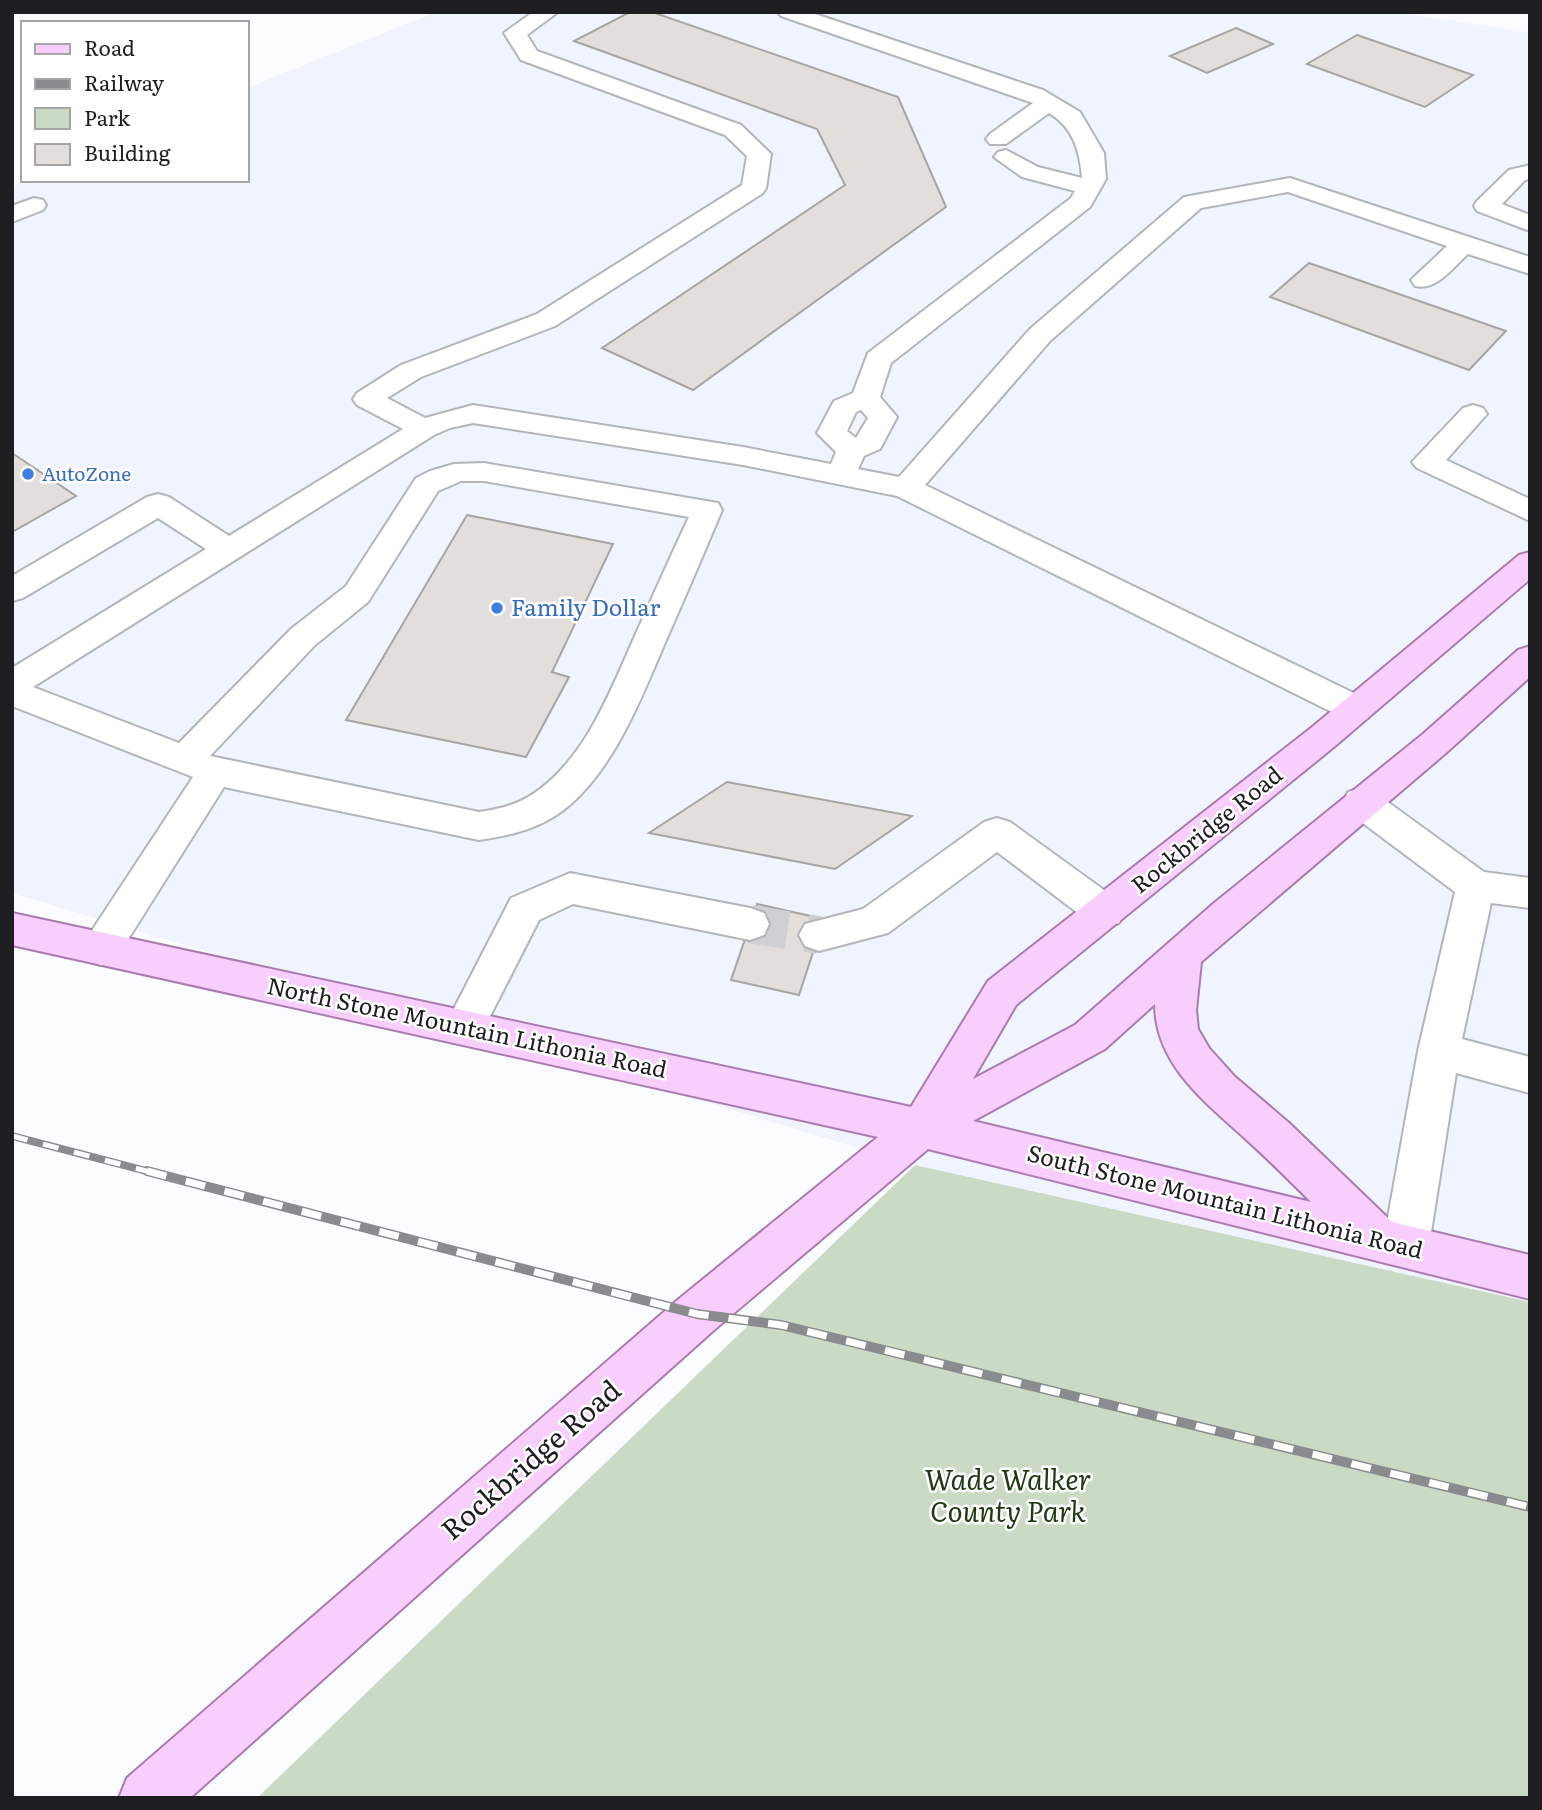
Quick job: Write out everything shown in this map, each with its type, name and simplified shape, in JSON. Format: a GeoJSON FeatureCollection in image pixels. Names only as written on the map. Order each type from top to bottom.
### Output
{"type":"FeatureCollection","features":[{"type":"Feature","properties":{"kind":"main road","name":"Rockbridge Road"},"geometry":{"type":"LineString","coordinates":[[921,1128],[1002,993],[1356,709],[1530,562]]}},
{"type":"Feature","properties":{"kind":"main road","name":"Rockbridge Road"},"geometry":{"type":"LineString","coordinates":[[147,1798],[697,1314],[921,1128],[1090,1037],[1361,802],[1435,743],[1530,658]]}},
{"type":"Feature","properties":{"kind":"main road","name":"North Stone Mountain Lithonia Road"},"geometry":{"type":"LineString","coordinates":[[12,929],[465,1026],[921,1128]]}},
{"type":"Feature","properties":{"kind":"main road"},"geometry":{"type":"LineString","coordinates":[[1183,954],[1175,1006],[1179,1030],[1188,1053],[1206,1074],[1392,1242]]}},
{"type":"Feature","properties":{"kind":"main road","name":"South Stone Mountain Lithonia Road"},"geometry":{"type":"LineString","coordinates":[[921,1128],[1530,1277]]}},
{"type":"Feature","properties":{"kind":"lane"},"geometry":{"type":"LineString","coordinates":[[424,429],[368,399],[411,371],[546,320],[754,188],[760,154],[733,130],[529,55],[514,33],[548,12]]}},
{"type":"Feature","properties":{"kind":"lane"},"geometry":{"type":"LineString","coordinates":[[788,12],[1035,95],[1072,117],[1092,153],[1094,179],[1081,202],[878,359],[866,398],[883,417],[870,443],[846,463]]}},
{"type":"Feature","properties":{"kind":"lane"},"geometry":{"type":"LineString","coordinates":[[1048,103],[1002,148],[1030,172],[1090,187]]}},
{"type":"Feature","properties":{"kind":"lane"},"geometry":{"type":"LineString","coordinates":[[1530,172],[1517,175],[1486,206],[1530,224]]}},
{"type":"Feature","properties":{"kind":"lane"},"geometry":{"type":"LineString","coordinates":[[906,488],[1040,335],[1193,202],[1290,186],[1530,266]]}},
{"type":"Feature","properties":{"kind":"lane"},"geometry":{"type":"LineString","coordinates":[[1424,280],[1465,243]]}},
{"type":"Feature","properties":{"kind":"lane"},"geometry":{"type":"LineString","coordinates":[[12,684],[424,429],[441,421],[473,414],[743,456],[846,463],[906,488],[1356,709]]}},
{"type":"Feature","properties":{"kind":"lane"},"geometry":{"type":"LineString","coordinates":[[1473,414],[1427,461],[1530,511]]}},
{"type":"Feature","properties":{"kind":"lane"},"geometry":{"type":"LineString","coordinates":[[12,692],[200,766],[479,826],[497,826],[517,820],[556,796],[585,765],[618,711],[707,510],[484,472],[455,472],[439,477],[427,485],[357,594],[303,637],[200,766],[101,948]]}},
{"type":"Feature","properties":{"kind":"lane"},"geometry":{"type":"LineString","coordinates":[[12,590],[158,504],[228,549]]}},
{"type":"Feature","properties":{"kind":"lane"},"geometry":{"type":"LineString","coordinates":[[1361,802],[1475,886],[1530,893]]}},
{"type":"Feature","properties":{"kind":"lane"},"geometry":{"type":"LineString","coordinates":[[819,935],[874,922],[997,832],[1105,912]]}},
{"type":"Feature","properties":{"kind":"lane"},"geometry":{"type":"LineString","coordinates":[[1392,1242],[1439,1051],[1475,886]]}},
{"type":"Feature","properties":{"kind":"lane"},"geometry":{"type":"LineString","coordinates":[[465,1026],[525,909],[570,888],[750,924]]}},
{"type":"Feature","properties":{"kind":"lane"},"geometry":{"type":"LineString","coordinates":[[1439,1051],[1530,1075]]}},
{"type":"Feature","properties":{"kind":"shaded area"},"geometry":{"type":"Polygon","coordinates":[[[437,12],[1396,12],[1530,33],[1530,1302],[915,1165],[12,893],[12,187],[24,182],[248,182],[248,88],[437,12]]]}},
{"type":"Feature","properties":{"kind":"green space","name":"Wade Walker County Park"},"geometry":{"type":"Polygon","coordinates":[[[915,1165],[1530,1302],[1530,1798],[257,1798],[915,1165]]]}},
{"type":"Feature","properties":{"kind":"building"},"geometry":{"type":"Polygon","coordinates":[[[630,12],[652,12],[898,97],[946,207],[693,390],[602,348],[845,185],[817,129],[574,41],[630,12]]]}},
{"type":"Feature","properties":{"kind":"building"},"geometry":{"type":"Polygon","coordinates":[[[1236,28],[1273,44],[1207,73],[1170,56],[1236,28]]]}},
{"type":"Feature","properties":{"kind":"building"},"geometry":{"type":"Polygon","coordinates":[[[1357,35],[1473,75],[1425,107],[1307,64],[1357,35]]]}},
{"type":"Feature","properties":{"kind":"building"},"geometry":{"type":"Polygon","coordinates":[[[1309,263],[1506,331],[1469,370],[1270,297],[1309,263]]]}},
{"type":"Feature","properties":{"kind":"building","name":"AutoZone"},"geometry":{"type":"Polygon","coordinates":[[[12,453],[76,496],[12,532],[12,453]]]}},
{"type":"Feature","properties":{"kind":"building","name":"Family Dollar"},"geometry":{"type":"Polygon","coordinates":[[[467,515],[613,544],[552,672],[569,677],[526,757],[346,720],[467,515]]]}},
{"type":"Feature","properties":{"kind":"building"},"geometry":{"type":"Polygon","coordinates":[[[727,782],[912,816],[835,869],[649,833],[727,782]]]}},
{"type":"Feature","properties":{"kind":"building"},"geometry":{"type":"Polygon","coordinates":[[[757,904],[824,919],[799,995],[731,980],[757,904]]]}},
{"type":"Feature","properties":{"kind":"tunnel"},"geometry":{"type":"LineString","coordinates":[[750,924],[819,935]]}},
{"type":"Feature","properties":{"kind":"railway"},"geometry":{"type":"LineString","coordinates":[[12,1136],[154,1173]]}},
{"type":"Feature","properties":{"kind":"railway"},"geometry":{"type":"LineString","coordinates":[[147,1171],[697,1314],[781,1325],[1530,1507]]}},
{"type":"Feature","properties":{"kind":"place","name":"AutoZone"},"geometry":{"type":"Point","coordinates":[28,474]}},
{"type":"Feature","properties":{"kind":"place","name":"Family Dollar"},"geometry":{"type":"Point","coordinates":[497,608]}}]}
